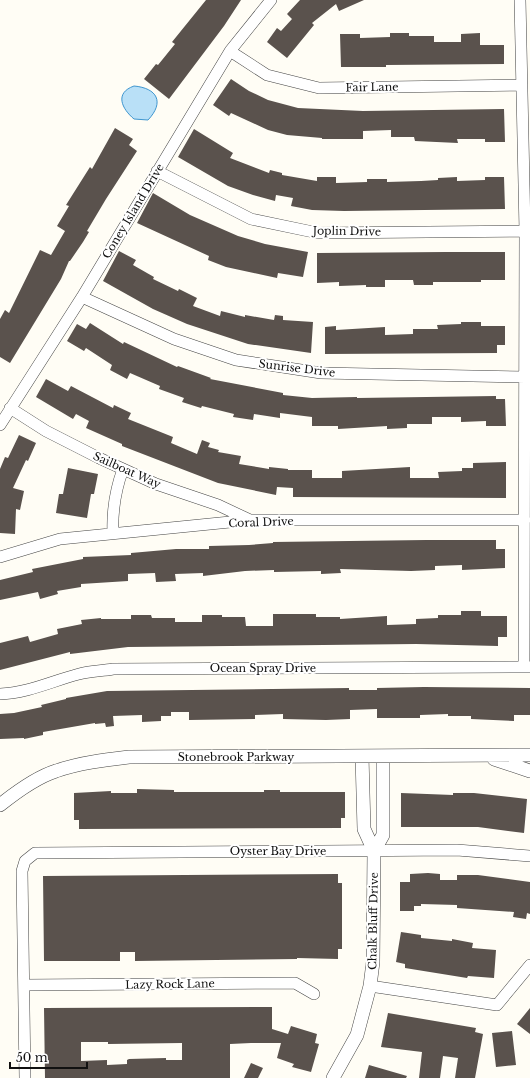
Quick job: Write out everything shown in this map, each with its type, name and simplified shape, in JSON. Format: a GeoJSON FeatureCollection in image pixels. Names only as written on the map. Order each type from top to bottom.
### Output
{"type":"FeatureCollection","features":[{"type":"Feature","properties":{"kind":"street","name":"Coney Island Drive"},"geometry":{"type":"LineString","coordinates":[[0,425],[82,297],[230,51],[271,0]]}},
{"type":"Feature","properties":{"kind":"street"},"geometry":{"type":"LineString","coordinates":[[520,0],[527,313],[525,377],[527,667]]}},
{"type":"Feature","properties":{"kind":"street","name":"Fair Lane"},"geometry":{"type":"LineString","coordinates":[[230,51],[266,75],[319,88],[522,85]]}},
{"type":"Feature","properties":{"kind":"street","name":"Joplin Drive"},"geometry":{"type":"LineString","coordinates":[[157,172],[251,219],[318,233],[525,231]]}},
{"type":"Feature","properties":{"kind":"street","name":"Sunrise Drive"},"geometry":{"type":"LineString","coordinates":[[82,297],[174,339],[236,360],[321,373],[525,377]]}},
{"type":"Feature","properties":{"kind":"street","name":"Sailboat Way"},"geometry":{"type":"LineString","coordinates":[[10,408],[46,431],[123,469],[156,484],[218,505],[250,520]]}},
{"type":"Feature","properties":{"kind":"street"},"geometry":{"type":"LineString","coordinates":[[113,533],[112,510],[123,469]]}},
{"type":"Feature","properties":{"kind":"street","name":"Coral Drive"},"geometry":{"type":"LineString","coordinates":[[0,557],[60,539],[250,520],[526,520]]}},
{"type":"Feature","properties":{"kind":"street","name":"Ocean Spray Drive"},"geometry":{"type":"LineString","coordinates":[[0,694],[40,687],[80,674],[113,669],[527,667]]}},
{"type":"Feature","properties":{"kind":"street","name":"Stonebrook Parkway"},"geometry":{"type":"LineString","coordinates":[[0,805],[14,794],[54,771],[94,761],[129,757],[530,755]]}},
{"type":"Feature","properties":{"kind":"street","name":"Chalk Bluff Drive"},"geometry":{"type":"LineString","coordinates":[[333,1078],[357,1036],[370,986],[373,962],[374,851],[364,829],[362,756]]}},
{"type":"Feature","properties":{"kind":"street","name":"Chalk Bluff Drive"},"geometry":{"type":"LineString","coordinates":[[374,851],[383,835],[383,756]]}},
{"type":"Feature","properties":{"kind":"street","name":"Stonebrook Parkway"},"geometry":{"type":"LineString","coordinates":[[482,756],[530,771]]}},
{"type":"Feature","properties":{"kind":"street","name":"Oyster Bay Drive"},"geometry":{"type":"LineString","coordinates":[[24,985],[22,871],[28,857],[40,852],[458,850],[530,856]]}},
{"type":"Feature","properties":{"kind":"street"},"geometry":{"type":"LineString","coordinates":[[370,986],[497,1005],[530,965]]}},
{"type":"Feature","properties":{"kind":"street","name":"Lazy Rock Lane"},"geometry":{"type":"LineString","coordinates":[[24,985],[295,983],[314,994]]}},
{"type":"Feature","properties":{"kind":"street"},"geometry":{"type":"LineString","coordinates":[[24,985],[25,1078]]}},
{"type":"Feature","properties":{"kind":"water"},"geometry":{"type":"Polygon","coordinates":[[[134,86],[142,87],[148,90],[156,97],[156,107],[148,120],[134,119],[123,106],[122,97],[124,93],[134,86]]]}},
{"type":"Feature","properties":{"kind":"building"},"geometry":{"type":"Polygon","coordinates":[[[206,0],[241,0],[224,26],[169,99],[144,79],[175,44],[172,42],[206,0]]]}},
{"type":"Feature","properties":{"kind":"building"},"geometry":{"type":"Polygon","coordinates":[[[300,0],[364,0],[339,11],[336,4],[312,23],[314,25],[287,58],[267,42],[277,28],[281,31],[292,19],[287,14],[300,0]]]}},
{"type":"Feature","properties":{"kind":"building"},"geometry":{"type":"Polygon","coordinates":[[[390,33],[409,33],[409,36],[434,36],[434,42],[461,42],[461,34],[480,33],[480,45],[504,45],[504,64],[341,67],[340,34],[360,34],[360,38],[390,37],[390,33]]]}},
{"type":"Feature","properties":{"kind":"building"},"geometry":{"type":"Polygon","coordinates":[[[231,79],[249,91],[268,100],[298,108],[363,111],[504,109],[505,142],[485,142],[485,139],[457,139],[458,143],[415,141],[414,137],[391,137],[391,130],[363,131],[363,139],[322,139],[287,135],[268,130],[231,113],[229,116],[213,105],[231,79]]]}},
{"type":"Feature","properties":{"kind":"building"},"geometry":{"type":"Polygon","coordinates":[[[115,128],[133,139],[129,145],[137,151],[106,199],[87,231],[89,232],[69,261],[61,279],[10,363],[0,357],[0,319],[5,310],[9,313],[40,250],[51,255],[65,231],[57,226],[69,206],[66,205],[90,167],[92,169],[115,128]]]}},
{"type":"Feature","properties":{"kind":"building"},"geometry":{"type":"Polygon","coordinates":[[[194,129],[233,153],[230,158],[269,173],[270,170],[282,173],[282,175],[317,181],[317,177],[336,177],[336,183],[367,182],[367,179],[387,179],[387,182],[438,180],[438,178],[457,177],[457,181],[485,180],[485,177],[504,177],[505,209],[344,211],[312,210],[291,206],[293,198],[276,195],[275,201],[253,195],[228,186],[178,157],[194,129]]]}},
{"type":"Feature","properties":{"kind":"building"},"geometry":{"type":"Polygon","coordinates":[[[153,193],[190,215],[238,236],[265,244],[308,252],[303,277],[278,273],[277,278],[226,267],[208,260],[209,256],[137,223],[153,193]]]}},
{"type":"Feature","properties":{"kind":"building"},"geometry":{"type":"Polygon","coordinates":[[[119,251],[136,260],[133,265],[154,277],[153,279],[197,298],[193,306],[220,316],[221,311],[245,317],[245,315],[274,320],[275,315],[283,316],[283,320],[313,322],[311,353],[248,344],[187,324],[153,309],[103,281],[119,251]]]}},
{"type":"Feature","properties":{"kind":"building"},"geometry":{"type":"Polygon","coordinates":[[[505,252],[505,280],[481,280],[481,282],[433,282],[433,285],[414,285],[413,280],[385,280],[385,287],[366,287],[366,285],[339,286],[339,282],[317,283],[317,253],[505,252]]]}},
{"type":"Feature","properties":{"kind":"building"},"geometry":{"type":"Polygon","coordinates":[[[461,322],[481,322],[481,326],[505,326],[505,345],[497,345],[497,353],[325,354],[325,327],[336,326],[336,330],[385,327],[385,335],[413,334],[413,329],[438,329],[437,325],[461,324],[461,322]]]}},
{"type":"Feature","properties":{"kind":"building"},"geometry":{"type":"Polygon","coordinates":[[[90,323],[123,344],[124,342],[177,367],[178,366],[211,378],[210,379],[283,393],[283,395],[312,398],[496,396],[496,399],[505,399],[506,426],[486,426],[486,421],[461,422],[461,417],[432,417],[432,424],[407,424],[407,428],[387,429],[387,426],[338,429],[338,426],[312,426],[312,417],[280,413],[280,418],[254,414],[253,420],[233,417],[234,414],[202,406],[201,408],[182,402],[184,398],[159,389],[160,386],[130,373],[127,379],[110,370],[112,365],[86,348],[84,351],[67,341],[77,324],[86,329],[90,323]]]}},
{"type":"Feature","properties":{"kind":"building"},"geometry":{"type":"Polygon","coordinates":[[[46,379],[68,391],[71,386],[113,408],[114,405],[131,413],[128,419],[173,437],[171,443],[197,454],[202,440],[210,443],[208,447],[219,450],[218,452],[241,456],[239,464],[269,469],[269,467],[288,470],[312,470],[312,478],[342,478],[342,471],[410,467],[410,478],[439,478],[438,472],[462,471],[462,468],[473,468],[473,463],[506,462],[506,498],[293,497],[293,488],[277,487],[276,495],[218,483],[122,446],[122,444],[86,428],[89,421],[76,414],[73,419],[36,397],[46,379]]]}},
{"type":"Feature","properties":{"kind":"building"},"geometry":{"type":"Polygon","coordinates":[[[19,435],[36,443],[13,488],[24,491],[20,510],[16,509],[15,534],[0,533],[0,469],[5,457],[8,458],[19,435]]]}},
{"type":"Feature","properties":{"kind":"building"},"geometry":{"type":"Polygon","coordinates":[[[68,468],[98,474],[94,494],[91,494],[87,518],[56,513],[59,494],[63,494],[68,468]]]}},
{"type":"Feature","properties":{"kind":"building"},"geometry":{"type":"Polygon","coordinates":[[[496,540],[496,549],[505,549],[505,568],[462,570],[462,565],[435,566],[435,570],[411,571],[340,569],[341,573],[321,574],[321,571],[245,571],[203,576],[203,573],[175,574],[176,581],[156,582],[155,573],[128,574],[128,581],[81,584],[81,587],[57,591],[58,594],[40,599],[38,592],[0,600],[0,580],[33,572],[32,569],[83,559],[83,557],[131,555],[131,553],[176,549],[209,549],[209,546],[249,545],[273,542],[496,540]]]}},
{"type":"Feature","properties":{"kind":"building"},"geometry":{"type":"Polygon","coordinates":[[[461,611],[481,611],[481,616],[507,616],[507,637],[498,637],[498,646],[416,644],[128,647],[70,654],[70,652],[0,670],[0,643],[28,636],[30,642],[58,634],[57,629],[82,624],[81,620],[101,618],[131,619],[131,615],[151,615],[152,618],[175,618],[175,622],[202,622],[202,615],[222,615],[222,617],[245,617],[246,626],[273,626],[273,614],[316,614],[316,617],[340,617],[340,619],[387,616],[387,625],[416,624],[416,619],[438,618],[438,615],[461,615],[461,611]]]}},
{"type":"Feature","properties":{"kind":"building"},"geometry":{"type":"Polygon","coordinates":[[[349,688],[349,690],[377,690],[377,688],[530,688],[530,715],[514,715],[514,721],[471,719],[471,716],[448,716],[448,714],[420,715],[420,718],[377,718],[377,709],[350,710],[350,719],[283,719],[283,714],[255,715],[255,719],[189,720],[189,712],[171,712],[171,716],[161,716],[161,721],[142,722],[142,715],[113,716],[114,726],[106,727],[105,723],[95,723],[43,732],[43,735],[24,739],[0,739],[0,714],[14,713],[42,707],[41,705],[66,698],[107,691],[349,688]]]}},
{"type":"Feature","properties":{"kind":"building"},"geometry":{"type":"Polygon","coordinates":[[[137,789],[174,790],[174,792],[264,792],[264,790],[280,790],[280,792],[345,792],[345,818],[341,818],[341,828],[79,829],[79,820],[74,820],[74,793],[111,791],[111,793],[137,793],[137,789]]]}},
{"type":"Feature","properties":{"kind":"building"},"geometry":{"type":"Polygon","coordinates":[[[401,793],[453,795],[453,793],[474,793],[527,799],[524,833],[478,827],[401,827],[401,793]]]}},
{"type":"Feature","properties":{"kind":"building"},"geometry":{"type":"Polygon","coordinates":[[[338,874],[338,883],[342,883],[342,949],[338,949],[338,959],[297,958],[135,961],[135,952],[120,952],[120,961],[44,961],[43,876],[338,874]]]}},
{"type":"Feature","properties":{"kind":"building"},"geometry":{"type":"Polygon","coordinates":[[[410,874],[440,874],[440,880],[457,880],[457,875],[478,875],[530,882],[530,914],[527,913],[526,919],[513,917],[514,912],[457,908],[457,905],[421,904],[421,906],[414,906],[414,911],[400,911],[400,882],[410,882],[410,874]]]}},
{"type":"Feature","properties":{"kind":"building"},"geometry":{"type":"Polygon","coordinates":[[[401,932],[421,935],[421,938],[452,941],[452,939],[473,943],[472,948],[496,950],[494,978],[468,976],[467,978],[405,968],[405,964],[396,962],[401,932]]]}},
{"type":"Feature","properties":{"kind":"building"},"geometry":{"type":"Polygon","coordinates":[[[272,1007],[272,1029],[288,1034],[291,1026],[317,1034],[315,1043],[319,1044],[311,1072],[292,1067],[294,1064],[277,1058],[281,1043],[251,1043],[230,1044],[230,1078],[45,1078],[44,1008],[272,1007]],[[81,1042],[81,1061],[107,1060],[107,1065],[127,1064],[127,1060],[129,1059],[166,1058],[166,1060],[182,1060],[182,1043],[108,1044],[108,1042],[81,1042]]]}},
{"type":"Feature","properties":{"kind":"building"},"geometry":{"type":"Polygon","coordinates":[[[530,1008],[530,1034],[517,1024],[530,1008]]]}},
{"type":"Feature","properties":{"kind":"building"},"geometry":{"type":"Polygon","coordinates":[[[388,1013],[476,1028],[475,1032],[483,1034],[475,1078],[455,1078],[458,1058],[443,1056],[440,1078],[419,1078],[422,1052],[381,1047],[388,1013]]]}},
{"type":"Feature","properties":{"kind":"building"},"geometry":{"type":"Polygon","coordinates":[[[512,1031],[516,1065],[496,1067],[492,1033],[512,1031]]]}},
{"type":"Feature","properties":{"kind":"building"},"geometry":{"type":"Polygon","coordinates":[[[251,1063],[263,1068],[258,1078],[244,1078],[251,1063]]]}},
{"type":"Feature","properties":{"kind":"building"},"geometry":{"type":"Polygon","coordinates":[[[369,1065],[407,1076],[406,1078],[365,1078],[369,1065]]]}}]}
